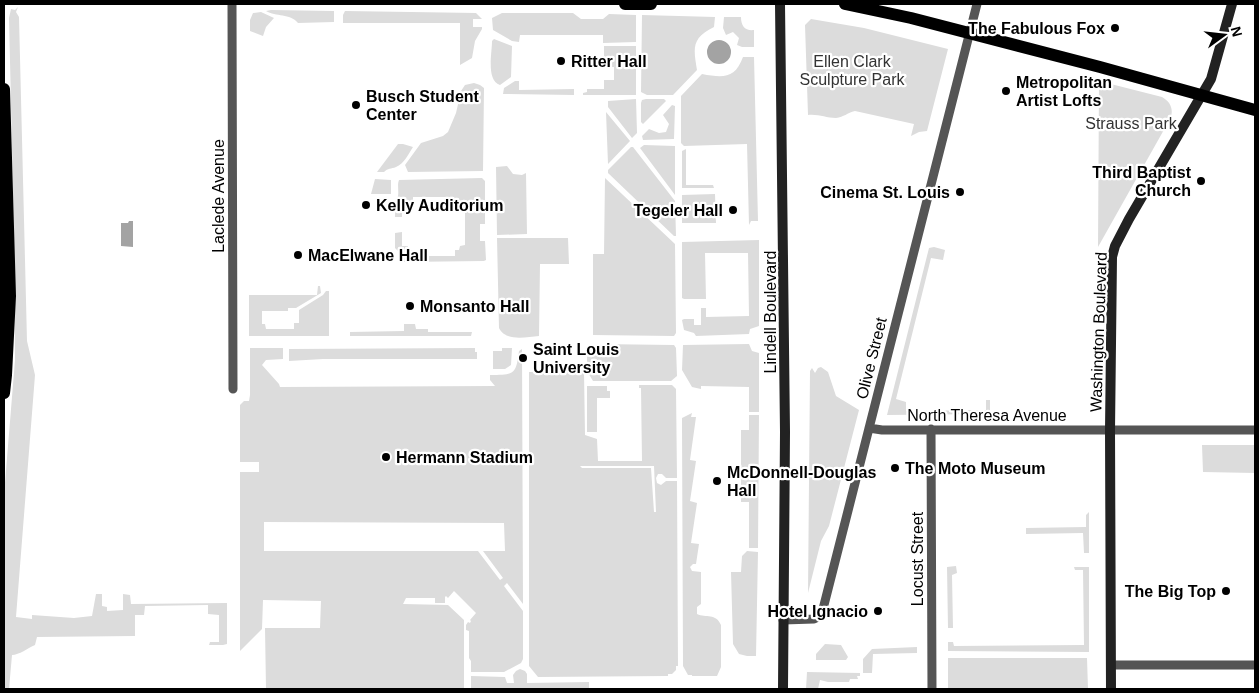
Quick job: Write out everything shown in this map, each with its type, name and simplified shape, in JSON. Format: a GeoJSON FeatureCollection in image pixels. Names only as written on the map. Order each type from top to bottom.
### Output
{"type":"FeatureCollection","features":[{"type":"Feature","properties":{"kind":"main road"},"geometry":{"type":"LineString","coordinates":[[625,4],[651,4]]}},
{"type":"Feature","properties":{"kind":"main road","name":"Lindell Boulevard"},"geometry":{"type":"LineString","coordinates":[[780,4],[786,432],[783,620]]}},
{"type":"Feature","properties":{"kind":"main road"},"geometry":{"type":"LineString","coordinates":[[846,4],[1100,67],[1255,110]]}},
{"type":"Feature","properties":{"kind":"main road","name":"Washington Boulevard"},"geometry":{"type":"LineString","coordinates":[[1111,689],[1110,430],[1112,257],[1115,246],[1214,71],[1232,4]]}},
{"type":"Feature","properties":{"kind":"main road"},"geometry":{"type":"LineString","coordinates":[[4,89],[10,296],[4,393]]}},
{"type":"Feature","properties":{"kind":"main road"},"geometry":{"type":"LineString","coordinates":[[783,620],[783,689]]}},
{"type":"Feature","properties":{"kind":"street","name":"Laclede Avenue"},"geometry":{"type":"LineString","coordinates":[[232,4],[233,389]]}},
{"type":"Feature","properties":{"kind":"street","name":"Olive Street"},"geometry":{"type":"LineString","coordinates":[[783,620],[811,620],[818,617],[821,613],[977,4]]}},
{"type":"Feature","properties":{"kind":"street","name":"North Theresa Avenue"},"geometry":{"type":"LineString","coordinates":[[869,428],[882,430],[1255,430]]}},
{"type":"Feature","properties":{"kind":"street","name":"Locust Street"},"geometry":{"type":"LineString","coordinates":[[932,429],[932,689]]}},
{"type":"Feature","properties":{"kind":"street"},"geometry":{"type":"LineString","coordinates":[[1111,665],[1255,665]]}},
{"type":"Feature","properties":{"kind":"green space"},"geometry":{"type":"Polygon","coordinates":[[[18,7],[16,12],[19,17],[27,341],[35,375],[16,617],[32,619],[32,615],[74,618],[92,616],[96,594],[102,594],[102,606],[107,607],[107,611],[123,610],[123,594],[130,595],[131,604],[227,603],[227,644],[209,645],[210,642],[219,642],[219,615],[208,614],[208,605],[145,606],[144,615],[135,615],[135,636],[37,637],[35,645],[21,653],[12,655],[9,689],[4,689],[4,495],[15,360],[9,18],[11,9],[15,10],[18,7]]]}},
{"type":"Feature","properties":{"kind":"green space"},"geometry":{"type":"Polygon","coordinates":[[[266,11],[334,11],[334,22],[298,23],[287,16],[266,11]]]}},
{"type":"Feature","properties":{"kind":"green space"},"geometry":{"type":"Polygon","coordinates":[[[345,11],[476,13],[482,19],[473,19],[473,27],[482,27],[482,29],[475,41],[472,58],[460,65],[460,23],[343,23],[345,11]]]}},
{"type":"Feature","properties":{"kind":"green space"},"geometry":{"type":"Polygon","coordinates":[[[261,12],[274,18],[266,27],[263,36],[250,31],[250,20],[253,13],[261,12]]]}},
{"type":"Feature","properties":{"kind":"green space"},"geometry":{"type":"Polygon","coordinates":[[[502,13],[573,13],[581,19],[603,19],[609,14],[636,15],[636,42],[603,43],[603,35],[520,35],[519,42],[512,41],[493,30],[492,18],[502,13]]]}},
{"type":"Feature","properties":{"kind":"green space"},"geometry":{"type":"Polygon","coordinates":[[[642,15],[715,17],[714,27],[702,35],[696,44],[697,70],[673,95],[647,95],[641,92],[642,15]]]}},
{"type":"Feature","properties":{"kind":"green space"},"geometry":{"type":"Polygon","coordinates":[[[724,17],[741,17],[744,27],[748,30],[754,30],[754,47],[737,45],[739,38],[733,32],[726,35],[723,28],[724,17]]]}},
{"type":"Feature","properties":{"kind":"green space","name":"Ellen Clark Sculpture Park"},"geometry":{"type":"Polygon","coordinates":[[[811,19],[864,28],[948,49],[927,131],[911,136],[914,124],[855,111],[836,118],[808,115],[805,25],[811,19]]]}},
{"type":"Feature","properties":{"kind":"green space"},"geometry":{"type":"Polygon","coordinates":[[[494,39],[512,46],[511,77],[500,85],[493,78],[491,72],[492,41],[494,39]]]}},
{"type":"Feature","properties":{"kind":"green space"},"geometry":{"type":"Polygon","coordinates":[[[604,46],[636,46],[636,95],[583,95],[583,93],[587,92],[587,89],[604,89],[604,80],[614,80],[614,67],[604,67],[604,46]]]}},
{"type":"Feature","properties":{"kind":"green space"},"geometry":{"type":"Polygon","coordinates":[[[743,57],[754,57],[758,221],[751,221],[749,225],[747,144],[684,146],[681,143],[681,96],[702,74],[722,76],[732,73],[736,70],[743,57]]]}},
{"type":"Feature","properties":{"kind":"green space"},"geometry":{"type":"Polygon","coordinates":[[[515,81],[519,81],[519,90],[574,89],[574,95],[503,94],[504,88],[515,81]]]}},
{"type":"Feature","properties":{"kind":"green space","name":"Strauss Park"},"geometry":{"type":"Polygon","coordinates":[[[1099,81],[1162,97],[1170,104],[1172,112],[1170,119],[1098,247],[1099,81]]]}},
{"type":"Feature","properties":{"kind":"green space"},"geometry":{"type":"Polygon","coordinates":[[[474,83],[484,88],[483,171],[408,172],[405,165],[421,143],[443,136],[448,132],[456,113],[461,91],[465,85],[474,83]]]}},
{"type":"Feature","properties":{"kind":"green space"},"geometry":{"type":"Polygon","coordinates":[[[636,99],[637,133],[632,138],[608,107],[608,101],[636,99]]]}},
{"type":"Feature","properties":{"kind":"green space"},"geometry":{"type":"Polygon","coordinates":[[[664,99],[666,101],[643,124],[641,122],[641,103],[642,100],[664,99]]]}},
{"type":"Feature","properties":{"kind":"green space"},"geometry":{"type":"Polygon","coordinates":[[[672,105],[675,106],[674,139],[643,140],[642,136],[649,129],[659,133],[666,132],[669,124],[663,115],[672,105]]]}},
{"type":"Feature","properties":{"kind":"green space"},"geometry":{"type":"Polygon","coordinates":[[[606,112],[630,141],[608,164],[606,112]]]}},
{"type":"Feature","properties":{"kind":"green space"},"geometry":{"type":"Polygon","coordinates":[[[398,144],[413,147],[399,166],[384,172],[377,172],[398,144]]]}},
{"type":"Feature","properties":{"kind":"green space"},"geometry":{"type":"Polygon","coordinates":[[[644,145],[675,146],[675,195],[640,148],[644,145]]]}},
{"type":"Feature","properties":{"kind":"green space"},"geometry":{"type":"Polygon","coordinates":[[[633,147],[675,201],[676,236],[608,173],[608,170],[633,147]]]}},
{"type":"Feature","properties":{"kind":"green space"},"geometry":{"type":"Polygon","coordinates":[[[686,149],[686,185],[713,185],[714,188],[682,188],[682,151],[686,149]]]}},
{"type":"Feature","properties":{"kind":"green space"},"geometry":{"type":"Polygon","coordinates":[[[507,166],[513,174],[522,175],[526,173],[527,234],[497,235],[496,167],[507,166]]]}},
{"type":"Feature","properties":{"kind":"green space"},"geometry":{"type":"Polygon","coordinates":[[[482,178],[485,181],[485,224],[480,224],[480,241],[485,241],[486,260],[402,262],[399,259],[399,252],[395,248],[395,233],[402,232],[402,246],[408,246],[408,250],[413,250],[413,256],[455,256],[455,250],[459,250],[460,246],[465,245],[465,206],[459,206],[459,203],[454,203],[454,197],[413,197],[413,203],[408,203],[408,207],[402,208],[402,217],[395,217],[399,180],[482,178]]]}},
{"type":"Feature","properties":{"kind":"green space"},"geometry":{"type":"Polygon","coordinates":[[[605,178],[675,244],[676,333],[674,336],[593,335],[593,254],[604,254],[605,178]]]}},
{"type":"Feature","properties":{"kind":"green space"},"geometry":{"type":"Polygon","coordinates":[[[375,179],[391,180],[391,194],[371,194],[375,179]]]}},
{"type":"Feature","properties":{"kind":"green space"},"geometry":{"type":"Polygon","coordinates":[[[715,194],[716,223],[682,223],[682,195],[715,194]]]}},
{"type":"Feature","properties":{"kind":"green space"},"geometry":{"type":"Polygon","coordinates":[[[497,238],[568,238],[569,264],[540,264],[539,336],[511,337],[499,328],[497,238]]]}},
{"type":"Feature","properties":{"kind":"green space"},"geometry":{"type":"Polygon","coordinates":[[[759,240],[759,326],[750,329],[749,334],[696,336],[694,333],[684,330],[682,320],[684,319],[694,319],[694,325],[701,325],[701,308],[706,308],[706,317],[749,316],[748,253],[705,253],[706,299],[684,299],[682,298],[682,242],[759,240]]]}},
{"type":"Feature","properties":{"kind":"green space"},"geometry":{"type":"Polygon","coordinates":[[[934,247],[945,250],[943,260],[931,258],[896,399],[906,402],[906,411],[986,410],[986,400],[990,400],[990,414],[887,415],[929,248],[934,247]]]}},
{"type":"Feature","properties":{"kind":"green space"},"geometry":{"type":"Polygon","coordinates":[[[318,286],[320,286],[321,293],[296,308],[288,308],[288,311],[262,311],[262,324],[265,324],[266,329],[294,329],[294,323],[299,323],[299,310],[323,295],[326,291],[329,291],[329,336],[249,336],[249,295],[317,295],[318,286]]]}},
{"type":"Feature","properties":{"kind":"green space"},"geometry":{"type":"Polygon","coordinates":[[[404,324],[415,324],[416,329],[428,329],[428,332],[472,332],[471,336],[350,336],[350,332],[404,331],[404,324]]]}},
{"type":"Feature","properties":{"kind":"green space"},"geometry":{"type":"Polygon","coordinates":[[[597,344],[674,345],[676,348],[677,376],[671,381],[593,381],[587,371],[587,353],[597,353],[597,344]]]}},
{"type":"Feature","properties":{"kind":"green space"},"geometry":{"type":"Polygon","coordinates":[[[749,344],[752,351],[759,353],[759,412],[749,412],[749,387],[701,386],[701,389],[692,387],[682,370],[683,345],[749,344]]]}},
{"type":"Feature","properties":{"kind":"green space"},"geometry":{"type":"Polygon","coordinates":[[[250,348],[283,348],[283,359],[266,360],[262,365],[280,387],[495,386],[490,380],[490,375],[504,375],[512,372],[517,365],[519,351],[522,349],[523,604],[507,583],[504,586],[523,611],[523,659],[521,663],[504,672],[471,672],[469,631],[466,630],[466,625],[468,622],[470,623],[470,620],[476,613],[454,591],[448,598],[445,597],[445,603],[435,603],[435,598],[406,598],[403,604],[448,605],[464,620],[464,689],[266,689],[265,628],[320,628],[321,601],[263,600],[262,629],[240,651],[240,472],[259,472],[259,462],[240,462],[240,405],[244,401],[249,401],[250,348]],[[264,522],[264,551],[478,551],[500,580],[503,578],[483,551],[505,551],[504,523],[264,522]]]}},
{"type":"Feature","properties":{"kind":"green space"},"geometry":{"type":"Polygon","coordinates":[[[475,348],[477,359],[323,359],[289,361],[289,349],[475,348]]]}},
{"type":"Feature","properties":{"kind":"green space"},"geometry":{"type":"Polygon","coordinates":[[[502,348],[512,348],[511,365],[505,369],[493,369],[493,351],[502,351],[502,348]]]}},
{"type":"Feature","properties":{"kind":"green space"},"geometry":{"type":"Polygon","coordinates":[[[821,367],[828,372],[836,396],[859,410],[829,526],[821,541],[808,593],[810,371],[812,368],[815,373],[821,367]]]}},
{"type":"Feature","properties":{"kind":"green space"},"geometry":{"type":"Polygon","coordinates":[[[529,372],[584,372],[585,435],[597,439],[598,461],[642,461],[641,388],[639,388],[639,385],[672,385],[676,389],[677,478],[666,478],[662,474],[658,474],[656,478],[657,483],[661,485],[666,481],[677,481],[678,666],[676,666],[676,670],[672,674],[668,674],[668,676],[538,677],[529,666],[529,372]],[[580,466],[582,468],[651,468],[654,512],[656,512],[654,466],[580,466]]]}},
{"type":"Feature","properties":{"kind":"green space"},"geometry":{"type":"Polygon","coordinates":[[[587,386],[607,386],[607,391],[610,391],[610,398],[597,398],[597,432],[587,432],[587,386]]]}},
{"type":"Feature","properties":{"kind":"green space"},"geometry":{"type":"Polygon","coordinates":[[[692,413],[691,417],[696,417],[690,460],[696,461],[690,501],[697,503],[691,543],[699,544],[696,564],[690,567],[692,571],[701,572],[701,604],[697,607],[697,614],[714,617],[721,625],[721,667],[717,676],[688,675],[683,666],[682,418],[692,413]]]}},
{"type":"Feature","properties":{"kind":"green space"},"geometry":{"type":"Polygon","coordinates":[[[749,415],[759,415],[758,548],[749,548],[749,502],[741,502],[741,430],[749,430],[749,415]]]}},
{"type":"Feature","properties":{"kind":"green space"},"geometry":{"type":"Polygon","coordinates":[[[1202,445],[1255,445],[1255,473],[1203,472],[1202,445]]]}},
{"type":"Feature","properties":{"kind":"green space"},"geometry":{"type":"Polygon","coordinates":[[[1089,512],[1089,553],[1084,553],[1083,533],[1026,534],[1026,528],[1086,527],[1086,515],[1089,512]]]}},
{"type":"Feature","properties":{"kind":"green space"},"geometry":{"type":"Polygon","coordinates":[[[747,551],[758,552],[756,656],[739,654],[733,644],[731,572],[741,572],[742,556],[747,551]]]}},
{"type":"Feature","properties":{"kind":"green space"},"geometry":{"type":"Polygon","coordinates":[[[956,566],[957,573],[952,575],[953,628],[948,628],[947,567],[956,566]]]}},
{"type":"Feature","properties":{"kind":"green space"},"geometry":{"type":"Polygon","coordinates":[[[1074,567],[1089,567],[1089,652],[948,651],[948,642],[953,642],[954,646],[1084,645],[1083,570],[1075,570],[1074,567]]]}},
{"type":"Feature","properties":{"kind":"green space"},"geometry":{"type":"Polygon","coordinates":[[[825,644],[841,645],[848,657],[846,660],[816,660],[816,654],[825,644]]]}},
{"type":"Feature","properties":{"kind":"green space"},"geometry":{"type":"Polygon","coordinates":[[[917,647],[917,653],[873,654],[872,673],[863,673],[863,659],[872,649],[917,647]]]}},
{"type":"Feature","properties":{"kind":"green space"},"geometry":{"type":"Polygon","coordinates":[[[948,658],[1087,658],[1088,689],[948,689],[948,658]]]}},
{"type":"Feature","properties":{"kind":"green space"},"geometry":{"type":"Polygon","coordinates":[[[520,669],[527,674],[527,683],[589,682],[589,689],[471,689],[471,676],[505,677],[507,683],[514,683],[513,675],[520,669]]]}},
{"type":"Feature","properties":{"kind":"green space"},"geometry":{"type":"Polygon","coordinates":[[[807,672],[860,673],[860,676],[857,676],[858,679],[850,679],[849,682],[820,680],[818,689],[806,689],[807,672]]]}},
{"type":"Feature","properties":{"kind":"shaded area"},"geometry":{"type":"Polygon","coordinates":[[[719,40],[727,44],[731,52],[727,60],[719,64],[711,60],[707,52],[711,44],[719,40]]]}},
{"type":"Feature","properties":{"kind":"shaded area"},"geometry":{"type":"Polygon","coordinates":[[[133,221],[133,247],[121,246],[121,223],[128,223],[133,221]]]}},
{"type":"Feature","properties":{"kind":"place","name":"The Fabulous Fox"},"geometry":{"type":"Point","coordinates":[1115,28]}},
{"type":"Feature","properties":{"kind":"place","name":"Ritter Hall"},"geometry":{"type":"Point","coordinates":[561,61]}},
{"type":"Feature","properties":{"kind":"place","name":"Metropolitan Artist Lofts"},"geometry":{"type":"Point","coordinates":[1006,91]}},
{"type":"Feature","properties":{"kind":"place","name":"Busch Student Center"},"geometry":{"type":"Point","coordinates":[356,105]}},
{"type":"Feature","properties":{"kind":"place","name":"Third Baptist Church"},"geometry":{"type":"Point","coordinates":[1201,181]}},
{"type":"Feature","properties":{"kind":"place","name":"Cinema St. Louis"},"geometry":{"type":"Point","coordinates":[960,192]}},
{"type":"Feature","properties":{"kind":"place","name":"Kelly Auditorium"},"geometry":{"type":"Point","coordinates":[366,205]}},
{"type":"Feature","properties":{"kind":"place","name":"Tegeler Hall"},"geometry":{"type":"Point","coordinates":[733,210]}},
{"type":"Feature","properties":{"kind":"place","name":"MacElwane Hall"},"geometry":{"type":"Point","coordinates":[298,255]}},
{"type":"Feature","properties":{"kind":"place","name":"Monsanto Hall"},"geometry":{"type":"Point","coordinates":[410,306]}},
{"type":"Feature","properties":{"kind":"place","name":"Saint Louis University"},"geometry":{"type":"Point","coordinates":[523,358]}},
{"type":"Feature","properties":{"kind":"place","name":"Hermann Stadium"},"geometry":{"type":"Point","coordinates":[386,457]}},
{"type":"Feature","properties":{"kind":"place","name":"The Moto Museum"},"geometry":{"type":"Point","coordinates":[895,468]}},
{"type":"Feature","properties":{"kind":"place","name":"McDonnell-Douglas Hall"},"geometry":{"type":"Point","coordinates":[717,481]}},
{"type":"Feature","properties":{"kind":"place","name":"The Big Top"},"geometry":{"type":"Point","coordinates":[1226,591]}},
{"type":"Feature","properties":{"kind":"place","name":"Hotel Ignacio"},"geometry":{"type":"Point","coordinates":[878,611]}}]}
